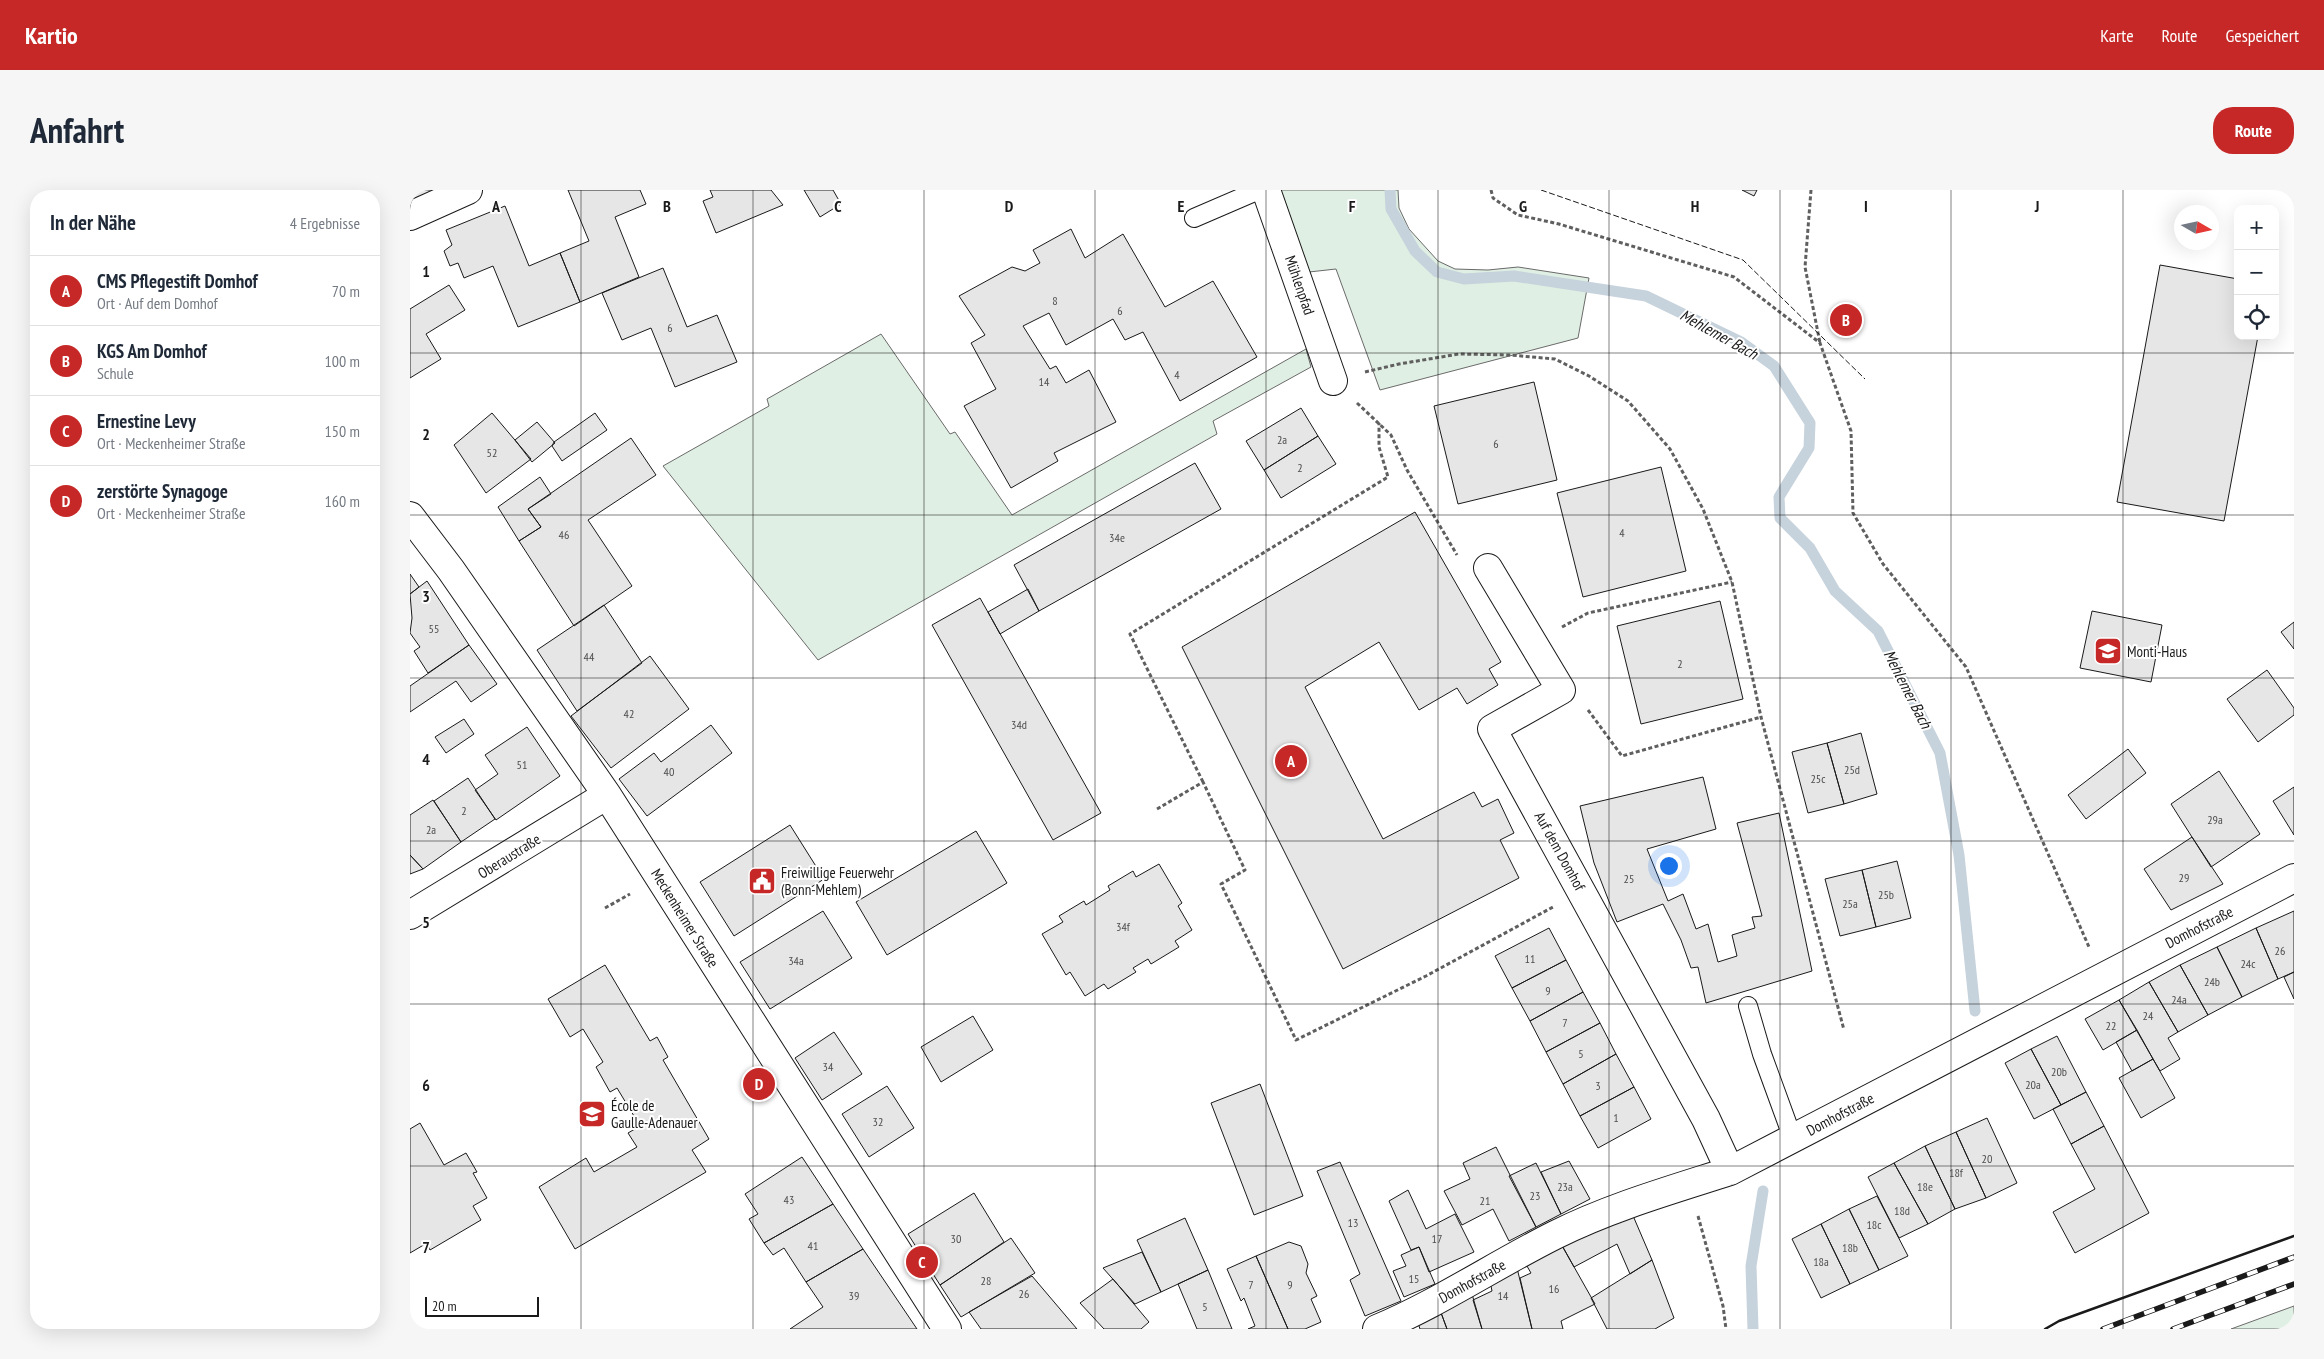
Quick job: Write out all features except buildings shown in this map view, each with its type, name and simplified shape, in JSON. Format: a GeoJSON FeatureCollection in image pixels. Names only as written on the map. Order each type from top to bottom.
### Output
{"type":"FeatureCollection","features":[{"type":"Feature","properties":{"kind":"street"},"geometry":{"type":"LineString","coordinates":[[410,216],[468,190]]}},
{"type":"Feature","properties":{"kind":"street","name":"Mühlenpfad"},"geometry":{"type":"LineString","coordinates":[[1266,190],[1333,381]]}},
{"type":"Feature","properties":{"kind":"street","name":"Meckenheimer Straße"},"geometry":{"type":"LineString","coordinates":[[410,516],[451,570],[607,795],[948,1329]]}},
{"type":"Feature","properties":{"kind":"street"},"geometry":{"type":"LineString","coordinates":[[1488,568],[1562,690]]}},
{"type":"Feature","properties":{"kind":"street","name":"Auf dem Domhof"},"geometry":{"type":"LineString","coordinates":[[1562,690],[1492,729],[1706,1119],[1730,1171]]}},
{"type":"Feature","properties":{"kind":"street","name":"Oberaustraße"},"geometry":{"type":"LineString","coordinates":[[410,915],[607,795]]}},
{"type":"Feature","properties":{"kind":"street","name":"Domhofstraße"},"geometry":{"type":"LineString","coordinates":[[1377,1329],[1414,1313],[1556,1234],[1630,1202],[1730,1171],[2101,976],[2294,878]]}},
{"type":"Feature","properties":{"kind":"lane"},"geometry":{"type":"LineString","coordinates":[[1194,218],[1259,190]]}},
{"type":"Feature","properties":{"kind":"lane"},"geometry":{"type":"LineString","coordinates":[[1748,1006],[1762,1054],[1793,1139]]}},
{"type":"Feature","properties":{"kind":"path"},"geometry":{"type":"LineString","coordinates":[[1491,190],[1493,198],[1518,215],[1559,224],[1734,277],[1820,343]]}},
{"type":"Feature","properties":{"kind":"path"},"geometry":{"type":"LineString","coordinates":[[1811,190],[1805,267],[1820,343],[1851,431],[1852,513],[1883,564],[1966,668],[2101,976]]}},
{"type":"Feature","properties":{"kind":"path"},"geometry":{"type":"LineString","coordinates":[[1333,381],[1399,364],[1459,354],[1510,355],[1555,359],[1589,376],[1628,401],[1670,449],[1703,509],[1732,582],[1761,717],[1844,1030]]}},
{"type":"Feature","properties":{"kind":"path"},"geometry":{"type":"LineString","coordinates":[[1333,381],[1391,435],[1407,470],[1460,560],[1488,568]]}},
{"type":"Feature","properties":{"kind":"path"},"geometry":{"type":"LineString","coordinates":[[1379,423],[1379,446],[1388,477],[1130,634],[1245,870],[1221,884],[1296,1040],[1426,976],[1582,892]]}},
{"type":"Feature","properties":{"kind":"path"},"geometry":{"type":"LineString","coordinates":[[1534,644],[1588,613],[1732,582]]}},
{"type":"Feature","properties":{"kind":"path"},"geometry":{"type":"LineString","coordinates":[[1562,690],[1583,703],[1622,756],[1761,717]]}},
{"type":"Feature","properties":{"kind":"path"},"geometry":{"type":"LineString","coordinates":[[1157,809],[1203,782]]}},
{"type":"Feature","properties":{"kind":"path"},"geometry":{"type":"LineString","coordinates":[[1689,1184],[1723,1306],[1726,1329]]}},
{"type":"Feature","properties":{"kind":"green space"},"geometry":{"type":"Polygon","coordinates":[[[1280,190],[1398,190],[1399,208],[1409,229],[1438,261],[1455,269],[1488,270],[1518,267],[1589,278],[1578,338],[1380,390],[1336,269],[1309,272],[1280,190]]]}},
{"type":"Feature","properties":{"kind":"green space"},"geometry":{"type":"Polygon","coordinates":[[[881,334],[950,434],[955,432],[1012,515],[1306,349],[1311,367],[1213,421],[1217,434],[818,660],[663,466],[769,406],[767,399],[881,334]]]}},
{"type":"Feature","properties":{"kind":"green space"},"geometry":{"type":"Polygon","coordinates":[[[2294,1306],[2294,1329],[2231,1329],[2294,1306]]]}},
{"type":"Feature","properties":{"kind":"waterway","name":"Mehlemer Bach"},"geometry":{"type":"LineString","coordinates":[[1390,190],[1391,209],[1415,251],[1437,272],[1464,279],[1514,276],[1646,296],[1741,342],[1774,366],[1810,423],[1809,448],[1779,497],[1780,518],[1810,548],[1835,591],[1878,631],[1940,753],[1959,855],[1975,1011]]}},
{"type":"Feature","properties":{"kind":"waterway","name":"Mehlemer Bach"},"geometry":{"type":"LineString","coordinates":[[1753,1329],[1751,1266],[1763,1191]]}},
{"type":"Feature","properties":{"kind":"railway"},"geometry":{"type":"LineString","coordinates":[[2103,1329],[2294,1257]]}},
{"type":"Feature","properties":{"kind":"railway"},"geometry":{"type":"LineString","coordinates":[[2173,1329],[2294,1284]]}},
{"type":"Feature","properties":{"kind":"fence"},"geometry":{"type":"LineString","coordinates":[[1541,190],[1743,260],[1865,379]]}},
{"type":"Feature","properties":{"kind":"wall"},"geometry":{"type":"LineString","coordinates":[[2045,1329],[2059,1321],[2294,1236]]}},
{"type":"Feature","properties":{"kind":"place","name":"KGS Am Domhof"},"geometry":{"type":"Point","coordinates":[1846,320]}},
{"type":"Feature","properties":{"kind":"place","name":"Monti-Haus"},"geometry":{"type":"Point","coordinates":[2108,651]}},
{"type":"Feature","properties":{"kind":"place","name":"CMS Pflegestift Domhof"},"geometry":{"type":"Point","coordinates":[1291,761]}},
{"type":"Feature","properties":{"kind":"place","name":"Freiwillige Feuerwehr (Bonn-Mehlem)"},"geometry":{"type":"Point","coordinates":[762,881]}},
{"type":"Feature","properties":{"kind":"place","name":"zerstörte Synagoge"},"geometry":{"type":"Point","coordinates":[759,1084]}},
{"type":"Feature","properties":{"kind":"place","name":"École de Gaulle-Adenauer"},"geometry":{"type":"Point","coordinates":[592,1114]}},
{"type":"Feature","properties":{"kind":"place","name":"Ernestine Levy"},"geometry":{"type":"Point","coordinates":[922,1262]}}]}
